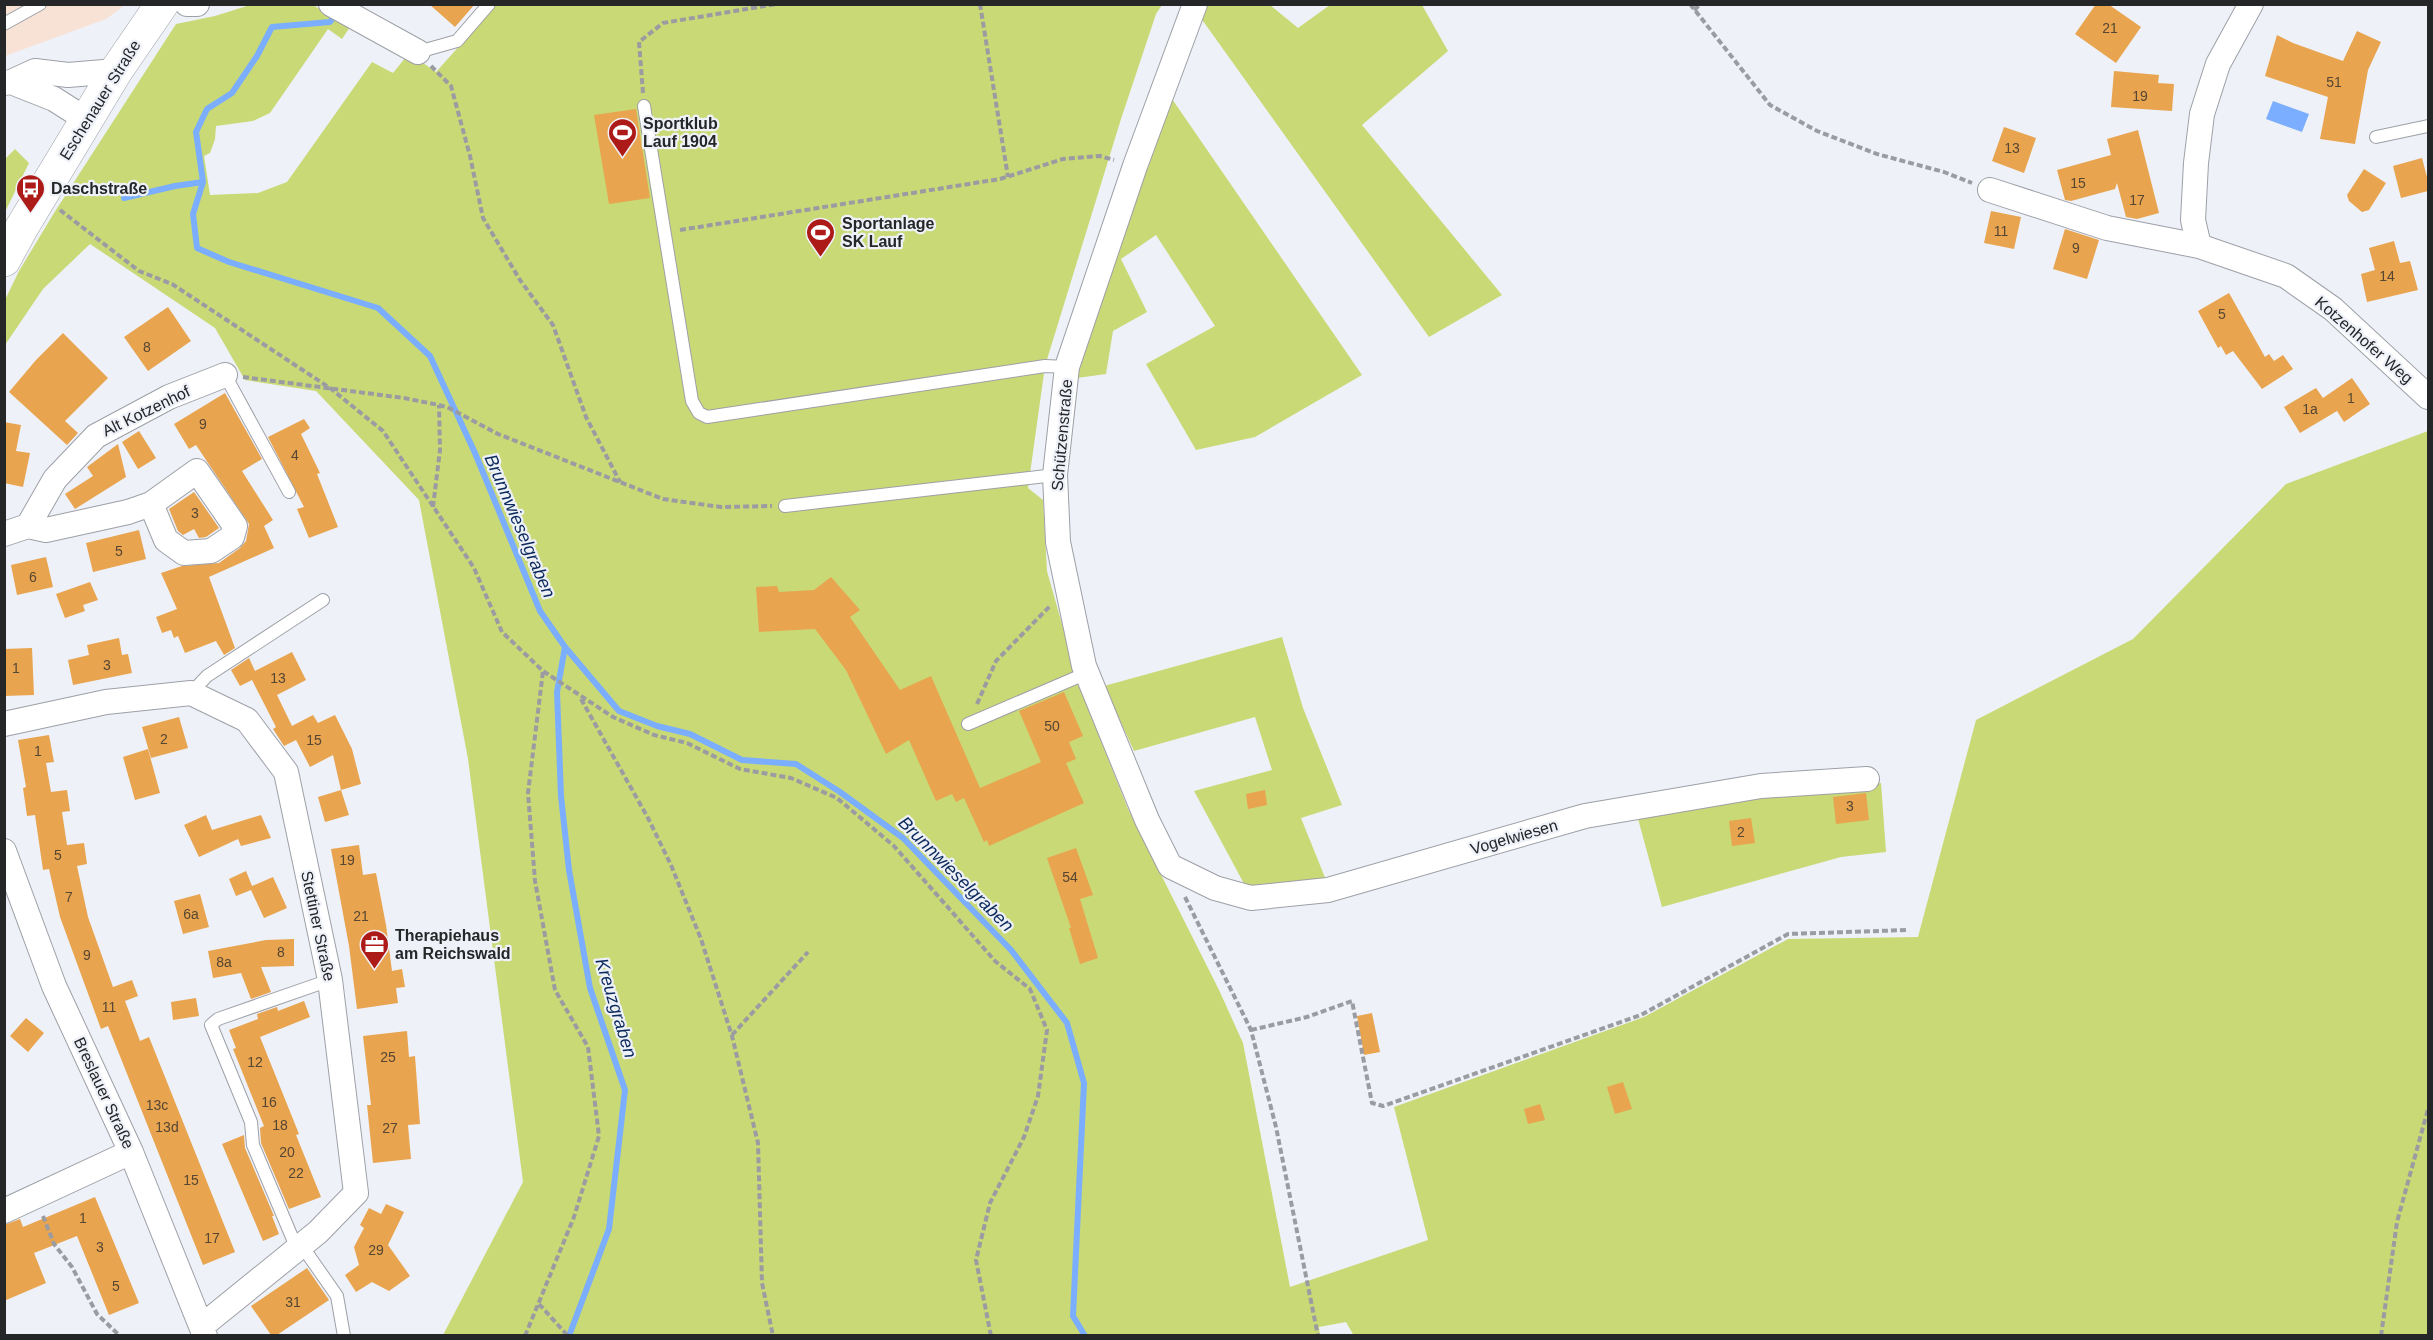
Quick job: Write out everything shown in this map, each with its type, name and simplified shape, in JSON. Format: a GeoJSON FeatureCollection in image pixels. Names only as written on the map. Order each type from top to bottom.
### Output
{"type":"FeatureCollection","features":[{"type":"Feature","properties":{"kind":"main road","name":"Eschenauer Straße"},"geometry":{"type":"LineString","coordinates":[[4,260],[116,71],[162,4]]}},
{"type":"Feature","properties":{"kind":"street"},"geometry":{"type":"LineString","coordinates":[[187,4],[197,4]]}},
{"type":"Feature","properties":{"kind":"street"},"geometry":{"type":"LineString","coordinates":[[331,4],[418,52]]}},
{"type":"Feature","properties":{"kind":"street","name":"Schützenstraße"},"geometry":{"type":"LineString","coordinates":[[1170,866],[1147,820],[1087,673],[1058,542],[1055,475],[1067,367],[1135,166],[1195,4]]}},
{"type":"Feature","properties":{"kind":"street"},"geometry":{"type":"LineString","coordinates":[[2199,246],[2193,220],[2196,163],[2202,114],[2218,64],[2251,4]]}},
{"type":"Feature","properties":{"kind":"street"},"geometry":{"type":"LineString","coordinates":[[8,83],[35,71],[68,75],[116,71]]}},
{"type":"Feature","properties":{"kind":"street"},"geometry":{"type":"LineString","coordinates":[[8,83],[54,99],[87,120]]}},
{"type":"Feature","properties":{"kind":"street","name":"Kotzenhofer Weg"},"geometry":{"type":"LineString","coordinates":[[1990,190],[2107,228],[2199,246],[2286,276],[2333,309],[2428,397]]}},
{"type":"Feature","properties":{"kind":"street","name":"Alt Kotzenhof"},"geometry":{"type":"LineString","coordinates":[[28,526],[56,479],[96,436],[169,397],[225,375]]}},
{"type":"Feature","properties":{"kind":"street"},"geometry":{"type":"LineString","coordinates":[[4,534],[28,526],[46,530],[128,512],[151,504]]}},
{"type":"Feature","properties":{"kind":"street"},"geometry":{"type":"LineString","coordinates":[[4,724],[106,702],[190,693]]}},
{"type":"Feature","properties":{"kind":"street","name":"Stettiner Straße"},"geometry":{"type":"LineString","coordinates":[[190,693],[247,720],[286,772],[330,980],[356,1193],[318,1232],[203,1333]]}},
{"type":"Feature","properties":{"kind":"street","name":"Vogelwiesen"},"geometry":{"type":"LineString","coordinates":[[1170,866],[1215,888],[1251,898],[1328,890],[1585,816],[1761,786],[1867,779]]}},
{"type":"Feature","properties":{"kind":"street","name":"Breslauer Straße"},"geometry":{"type":"LineString","coordinates":[[4,850],[54,986],[131,1152],[203,1333]]}},
{"type":"Feature","properties":{"kind":"street"},"geometry":{"type":"LineString","coordinates":[[4,1211],[131,1152]]}},
{"type":"Feature","properties":{"kind":"lane"},"geometry":{"type":"LineString","coordinates":[[4,24],[40,4]]}},
{"type":"Feature","properties":{"kind":"lane"},"geometry":{"type":"LineString","coordinates":[[418,52],[457,41],[489,4]]}},
{"type":"Feature","properties":{"kind":"lane"},"geometry":{"type":"LineString","coordinates":[[644,106],[692,401],[699,413],[707,417],[1045,366],[1067,367]]}},
{"type":"Feature","properties":{"kind":"lane"},"geometry":{"type":"LineString","coordinates":[[2376,137],[2428,126]]}},
{"type":"Feature","properties":{"kind":"lane"},"geometry":{"type":"LineString","coordinates":[[225,375],[290,492]]}},
{"type":"Feature","properties":{"kind":"lane"},"geometry":{"type":"LineString","coordinates":[[785,506],[1055,475]]}},
{"type":"Feature","properties":{"kind":"lane"},"geometry":{"type":"LineString","coordinates":[[190,693],[207,676],[323,600]]}},
{"type":"Feature","properties":{"kind":"lane"},"geometry":{"type":"LineString","coordinates":[[968,724],[1087,673]]}},
{"type":"Feature","properties":{"kind":"lane"},"geometry":{"type":"LineString","coordinates":[[330,980],[218,1019],[211,1025],[251,1122],[253,1145],[300,1247],[337,1296],[344,1335]]}},
{"type":"Feature","properties":{"kind":"path"},"geometry":{"type":"LineString","coordinates":[[644,106],[639,42],[647,35],[663,23],[776,4]]}},
{"type":"Feature","properties":{"kind":"path"},"geometry":{"type":"LineString","coordinates":[[980,4],[1008,177]]}},
{"type":"Feature","properties":{"kind":"path"},"geometry":{"type":"LineString","coordinates":[[1690,4],[1770,105],[1816,131],[1877,154],[1944,172],[1990,190]]}},
{"type":"Feature","properties":{"kind":"path"},"geometry":{"type":"LineString","coordinates":[[1694,10],[1701,4]]}},
{"type":"Feature","properties":{"kind":"path"},"geometry":{"type":"LineString","coordinates":[[418,52],[451,86],[483,218],[520,280],[554,325],[586,417],[621,483]]}},
{"type":"Feature","properties":{"kind":"path"},"geometry":{"type":"LineString","coordinates":[[665,233],[1008,177],[1063,159],[1100,156],[1135,166]]}},
{"type":"Feature","properties":{"kind":"path"},"geometry":{"type":"LineString","coordinates":[[59,210],[139,271],[172,284],[330,388],[383,431],[474,568],[502,632],[543,671],[613,717],[654,735],[687,742],[740,768],[791,778],[837,798],[894,846],[995,961],[1030,989],[1047,1030],[1038,1096],[1024,1137],[990,1203],[976,1260],[991,1335]]}},
{"type":"Feature","properties":{"kind":"path"},"geometry":{"type":"LineString","coordinates":[[225,375],[404,398],[450,408],[498,434],[663,499],[721,507],[785,506]]}},
{"type":"Feature","properties":{"kind":"path"},"geometry":{"type":"LineString","coordinates":[[433,508],[440,450],[439,405]]}},
{"type":"Feature","properties":{"kind":"path"},"geometry":{"type":"LineString","coordinates":[[968,724],[996,661],[1068,588]]}},
{"type":"Feature","properties":{"kind":"path"},"geometry":{"type":"LineString","coordinates":[[525,1335],[574,1217],[599,1136],[588,1047],[555,990],[536,881],[528,793],[543,671]]}},
{"type":"Feature","properties":{"kind":"path"},"geometry":{"type":"LineString","coordinates":[[579,696],[648,818],[671,865],[701,939],[732,1036],[758,1143],[762,1283],[773,1335]]}},
{"type":"Feature","properties":{"kind":"path"},"geometry":{"type":"LineString","coordinates":[[1170,866],[1251,1030],[1276,1127],[1318,1335]]}},
{"type":"Feature","properties":{"kind":"path"},"geometry":{"type":"LineString","coordinates":[[1251,1030],[1307,1017],[1352,1001],[1372,1103],[1383,1106],[1641,1015],[1788,934],[1907,930]]}},
{"type":"Feature","properties":{"kind":"path"},"geometry":{"type":"LineString","coordinates":[[732,1036],[808,952]]}},
{"type":"Feature","properties":{"kind":"path"},"geometry":{"type":"LineString","coordinates":[[2381,1335],[2397,1222],[2428,1109]]}},
{"type":"Feature","properties":{"kind":"path"},"geometry":{"type":"LineString","coordinates":[[35,1196],[54,1244],[72,1267],[97,1314],[120,1335]]}},
{"type":"Feature","properties":{"kind":"path"},"geometry":{"type":"LineString","coordinates":[[539,1304],[568,1335]]}},
{"type":"Feature","properties":{"kind":"shaded area"},"geometry":{"type":"Polygon","coordinates":[[[5,5],[125,5],[106,19],[5,56],[5,5]]]}},
{"type":"Feature","properties":{"kind":"green space"},"geometry":{"type":"Polygon","coordinates":[[[250,5],[313,5],[350,27],[342,39],[328,29],[270,113],[253,121],[216,126],[215,139],[210,153],[204,156],[210,195],[258,193],[287,182],[372,62],[393,73],[409,53],[436,72],[496,5],[1162,5],[1156,14],[1121,119],[1045,366],[1028,488],[1043,500],[1047,571],[1080,688],[1128,809],[1219,990],[1243,1043],[1290,1287],[1428,1240],[1394,1107],[1644,1017],[1788,939],[1918,937],[1976,720],[2133,639],[2286,484],[2428,431],[2428,1335],[1354,1336],[1346,1322],[1319,1327],[1320,1336],[443,1335],[523,1182],[468,759],[419,500],[316,391],[245,380],[215,328],[90,244],[43,289],[5,345],[4,302],[19,271],[176,24],[215,16],[250,5]]]}},
{"type":"Feature","properties":{"kind":"green space"},"geometry":{"type":"Polygon","coordinates":[[[1202,5],[1270,5],[1298,28],[1330,5],[1422,5],[1448,51],[1362,125],[1502,295],[1429,337],[1198,14],[1202,5]]]}},
{"type":"Feature","properties":{"kind":"green space"},"geometry":{"type":"Polygon","coordinates":[[[1170,96],[1362,375],[1255,437],[1196,450],[1146,364],[1215,326],[1156,235],[1121,259],[1147,312],[1113,331],[1106,374],[1077,378],[1077,364],[1170,96]]]}},
{"type":"Feature","properties":{"kind":"green space"},"geometry":{"type":"Polygon","coordinates":[[[15,149],[29,163],[5,212],[5,159],[15,149]]]}},
{"type":"Feature","properties":{"kind":"green space"},"geometry":{"type":"Polygon","coordinates":[[[1282,637],[1303,708],[1342,805],[1301,818],[1328,885],[1248,891],[1194,791],[1272,770],[1255,717],[1134,751],[1104,686],[1282,637]]]}},
{"type":"Feature","properties":{"kind":"green space"},"geometry":{"type":"Polygon","coordinates":[[[1881,783],[1886,852],[1841,857],[1662,907],[1637,815],[1761,792],[1881,783]]]}},
{"type":"Feature","properties":{"kind":"water"},"geometry":{"type":"Polygon","coordinates":[[[2273,101],[2309,114],[2302,132],[2266,119],[2273,101]]]}},
{"type":"Feature","properties":{"kind":"building"},"geometry":{"type":"Polygon","coordinates":[[[429,4],[475,4],[455,27],[429,4]]]}},
{"type":"Feature","properties":{"kind":"building"},"geometry":{"type":"Polygon","coordinates":[[[2096,4],[2108,4],[2141,27],[2116,63],[2075,34],[2096,4]]]}},
{"type":"Feature","properties":{"kind":"building"},"geometry":{"type":"Polygon","coordinates":[[[2357,31],[2381,42],[2368,70],[2355,144],[2320,139],[2328,97],[2265,76],[2277,35],[2343,61],[2357,31]]]}},
{"type":"Feature","properties":{"kind":"building"},"geometry":{"type":"Polygon","coordinates":[[[2114,71],[2159,75],[2158,83],[2174,84],[2172,111],[2111,107],[2114,71]]]}},
{"type":"Feature","properties":{"kind":"building","name":"Sportklub Lauf 1904"},"geometry":{"type":"Polygon","coordinates":[[[636,109],[650,198],[609,204],[594,115],[636,109]]]}},
{"type":"Feature","properties":{"kind":"building"},"geometry":{"type":"Polygon","coordinates":[[[2004,127],[2036,138],[2024,173],[1992,161],[2004,127]]]}},
{"type":"Feature","properties":{"kind":"building"},"geometry":{"type":"Polygon","coordinates":[[[2138,130],[2159,213],[2137,219],[2126,217],[2117,183],[2115,189],[2071,201],[2065,200],[2057,170],[2111,155],[2107,139],[2138,130]]]}},
{"type":"Feature","properties":{"kind":"building"},"geometry":{"type":"Polygon","coordinates":[[[2422,158],[2428,191],[2401,198],[2393,166],[2422,158]]]}},
{"type":"Feature","properties":{"kind":"building"},"geometry":{"type":"Polygon","coordinates":[[[2364,169],[2386,183],[2369,210],[2362,212],[2349,201],[2347,195],[2364,169]]]}},
{"type":"Feature","properties":{"kind":"building"},"geometry":{"type":"Polygon","coordinates":[[[1991,211],[2021,217],[2014,249],[1984,243],[1991,211]]]}},
{"type":"Feature","properties":{"kind":"building"},"geometry":{"type":"Polygon","coordinates":[[[2065,229],[2099,240],[2087,279],[2053,269],[2065,229]]]}},
{"type":"Feature","properties":{"kind":"building"},"geometry":{"type":"Polygon","coordinates":[[[2394,241],[2400,263],[2410,261],[2418,290],[2367,302],[2361,274],[2375,270],[2369,248],[2394,241]]]}},
{"type":"Feature","properties":{"kind":"building"},"geometry":{"type":"Polygon","coordinates":[[[2229,293],[2265,357],[2269,354],[2274,361],[2283,355],[2293,369],[2262,389],[2233,351],[2226,355],[2221,346],[2218,348],[2198,311],[2229,293]]]}},
{"type":"Feature","properties":{"kind":"building"},"geometry":{"type":"Polygon","coordinates":[[[168,307],[191,341],[148,371],[124,337],[168,307]]]}},
{"type":"Feature","properties":{"kind":"building"},"geometry":{"type":"Polygon","coordinates":[[[63,333],[108,378],[65,421],[78,433],[67,445],[9,392],[63,333]]]}},
{"type":"Feature","properties":{"kind":"building"},"geometry":{"type":"Polygon","coordinates":[[[2352,378],[2370,404],[2344,422],[2337,411],[2300,433],[2284,407],[2316,388],[2323,398],[2352,378]]]}},
{"type":"Feature","properties":{"kind":"building"},"geometry":{"type":"Polygon","coordinates":[[[225,393],[262,459],[242,471],[273,520],[264,526],[274,548],[209,577],[235,648],[224,655],[216,641],[185,653],[178,636],[174,638],[171,630],[162,633],[156,617],[177,609],[161,573],[182,566],[219,563],[246,541],[249,524],[196,445],[189,449],[174,424],[225,393]]]}},
{"type":"Feature","properties":{"kind":"building"},"geometry":{"type":"Polygon","coordinates":[[[304,419],[310,428],[301,434],[320,473],[317,474],[338,527],[309,538],[297,509],[304,507],[268,437],[304,419]]]}},
{"type":"Feature","properties":{"kind":"building"},"geometry":{"type":"Polygon","coordinates":[[[4,422],[21,425],[16,451],[30,453],[23,487],[4,483],[4,422]]]}},
{"type":"Feature","properties":{"kind":"building"},"geometry":{"type":"Polygon","coordinates":[[[139,431],[156,458],[138,469],[122,442],[139,431]]]}},
{"type":"Feature","properties":{"kind":"building"},"geometry":{"type":"Polygon","coordinates":[[[118,444],[126,477],[75,509],[65,494],[93,476],[87,467],[118,444]]]}},
{"type":"Feature","properties":{"kind":"building"},"geometry":{"type":"Polygon","coordinates":[[[194,492],[219,528],[206,537],[199,538],[194,529],[183,535],[178,531],[169,509],[194,492]]]}},
{"type":"Feature","properties":{"kind":"building"},"geometry":{"type":"Polygon","coordinates":[[[139,530],[146,559],[93,572],[86,543],[139,530]]]}},
{"type":"Feature","properties":{"kind":"building"},"geometry":{"type":"Polygon","coordinates":[[[46,557],[53,587],[17,595],[11,565],[46,557]]]}},
{"type":"Feature","properties":{"kind":"building"},"geometry":{"type":"Polygon","coordinates":[[[831,577],[860,610],[850,617],[900,690],[931,676],[980,788],[1041,762],[1019,711],[1064,692],[1083,736],[1069,742],[1076,759],[1066,763],[1084,803],[989,846],[987,840],[984,842],[964,798],[956,802],[952,794],[936,801],[909,740],[886,754],[846,670],[815,629],[759,632],[756,587],[777,586],[779,592],[814,590],[831,577]]]}},
{"type":"Feature","properties":{"kind":"building"},"geometry":{"type":"Polygon","coordinates":[[[90,582],[98,600],[83,605],[85,611],[65,618],[56,594],[90,582]]]}},
{"type":"Feature","properties":{"kind":"building"},"geometry":{"type":"Polygon","coordinates":[[[119,638],[122,655],[128,654],[132,673],[73,685],[68,660],[89,655],[87,645],[119,638]]]}},
{"type":"Feature","properties":{"kind":"building"},"geometry":{"type":"Polygon","coordinates":[[[32,648],[34,695],[4,696],[4,649],[32,648]]]}},
{"type":"Feature","properties":{"kind":"building"},"geometry":{"type":"Polygon","coordinates":[[[292,652],[306,680],[277,695],[292,726],[313,715],[318,723],[335,715],[352,749],[361,784],[341,790],[333,755],[310,767],[296,740],[284,746],[273,729],[276,727],[252,680],[240,686],[231,670],[249,658],[255,671],[292,652]]]}},
{"type":"Feature","properties":{"kind":"building"},"geometry":{"type":"Polygon","coordinates":[[[179,717],[188,748],[151,758],[142,727],[179,717]]]}},
{"type":"Feature","properties":{"kind":"building"},"geometry":{"type":"Polygon","coordinates":[[[49,735],[54,762],[46,763],[51,792],[67,790],[70,811],[62,812],[67,845],[84,843],[87,864],[77,866],[88,917],[113,987],[132,980],[138,996],[125,1001],[140,1041],[149,1037],[235,1252],[203,1265],[108,1026],[101,1029],[60,917],[49,869],[43,870],[35,815],[27,816],[23,788],[26,787],[18,740],[49,735]]]}},
{"type":"Feature","properties":{"kind":"building"},"geometry":{"type":"Polygon","coordinates":[[[148,749],[160,793],[135,800],[123,757],[148,749]]]}},
{"type":"Feature","properties":{"kind":"building"},"geometry":{"type":"Polygon","coordinates":[[[341,790],[349,815],[325,822],[318,797],[341,790]]]}},
{"type":"Feature","properties":{"kind":"building"},"geometry":{"type":"Polygon","coordinates":[[[1265,790],[1267,805],[1248,809],[1246,794],[1265,790]]]}},
{"type":"Feature","properties":{"kind":"building"},"geometry":{"type":"Polygon","coordinates":[[[1866,793],[1869,820],[1836,824],[1833,797],[1866,793]]]}},
{"type":"Feature","properties":{"kind":"building"},"geometry":{"type":"Polygon","coordinates":[[[206,815],[212,830],[261,815],[271,838],[241,846],[238,839],[199,857],[184,825],[206,815]]]}},
{"type":"Feature","properties":{"kind":"building"},"geometry":{"type":"Polygon","coordinates":[[[1751,818],[1755,843],[1732,846],[1729,821],[1751,818]]]}},
{"type":"Feature","properties":{"kind":"building"},"geometry":{"type":"Polygon","coordinates":[[[359,845],[363,875],[376,873],[392,971],[402,969],[405,987],[396,988],[398,1003],[357,1009],[349,946],[331,849],[359,845]]]}},
{"type":"Feature","properties":{"kind":"building"},"geometry":{"type":"Polygon","coordinates":[[[1076,848],[1093,895],[1080,899],[1098,958],[1080,964],[1069,928],[1071,928],[1047,858],[1076,848]]]}},
{"type":"Feature","properties":{"kind":"building"},"geometry":{"type":"Polygon","coordinates":[[[246,871],[252,886],[273,877],[287,908],[264,918],[251,890],[236,896],[229,879],[246,871]]]}},
{"type":"Feature","properties":{"kind":"building"},"geometry":{"type":"Polygon","coordinates":[[[200,894],[209,927],[183,934],[174,901],[200,894]]]}},
{"type":"Feature","properties":{"kind":"building"},"geometry":{"type":"Polygon","coordinates":[[[294,939],[294,966],[261,967],[271,992],[251,999],[241,973],[213,978],[208,951],[266,940],[294,939]]]}},
{"type":"Feature","properties":{"kind":"building"},"geometry":{"type":"Polygon","coordinates":[[[196,998],[199,1016],[173,1020],[171,1002],[196,998]]]}},
{"type":"Feature","properties":{"kind":"building"},"geometry":{"type":"Polygon","coordinates":[[[304,1001],[310,1017],[260,1037],[299,1134],[296,1135],[321,1197],[289,1209],[261,1143],[260,1128],[264,1126],[233,1049],[236,1048],[229,1030],[258,1019],[257,1014],[277,1007],[278,1011],[304,1001]]]}},
{"type":"Feature","properties":{"kind":"building"},"geometry":{"type":"Polygon","coordinates":[[[1372,1013],[1380,1052],[1364,1055],[1357,1016],[1372,1013]]]}},
{"type":"Feature","properties":{"kind":"building"},"geometry":{"type":"Polygon","coordinates":[[[26,1018],[44,1033],[28,1052],[10,1036],[26,1018]]]}},
{"type":"Feature","properties":{"kind":"building"},"geometry":{"type":"Polygon","coordinates":[[[407,1031],[409,1057],[415,1056],[420,1124],[408,1125],[411,1159],[373,1163],[367,1105],[371,1105],[363,1036],[407,1031]]]}},
{"type":"Feature","properties":{"kind":"building"},"geometry":{"type":"Polygon","coordinates":[[[1623,1082],[1632,1109],[1615,1114],[1607,1087],[1623,1082]]]}},
{"type":"Feature","properties":{"kind":"building"},"geometry":{"type":"Polygon","coordinates":[[[1540,1104],[1545,1120],[1528,1124],[1524,1109],[1540,1104]]]}},
{"type":"Feature","properties":{"kind":"building"},"geometry":{"type":"Polygon","coordinates":[[[244,1135],[245,1148],[274,1216],[272,1216],[279,1234],[263,1241],[222,1144],[244,1135]]]}},
{"type":"Feature","properties":{"kind":"building"},"geometry":{"type":"Polygon","coordinates":[[[95,1197],[139,1303],[109,1315],[77,1236],[34,1253],[46,1283],[4,1301],[4,1225],[20,1219],[23,1227],[95,1197]]]}},
{"type":"Feature","properties":{"kind":"building"},"geometry":{"type":"Polygon","coordinates":[[[386,1204],[404,1212],[388,1245],[410,1276],[389,1291],[372,1282],[356,1292],[345,1275],[359,1265],[354,1247],[364,1228],[360,1225],[369,1208],[381,1214],[386,1204]]]}},
{"type":"Feature","properties":{"kind":"building"},"geometry":{"type":"Polygon","coordinates":[[[307,1268],[329,1300],[277,1335],[271,1335],[251,1306],[307,1268]]]}},
{"type":"Feature","properties":{"kind":"waterway"},"geometry":{"type":"LineString","coordinates":[[124,198],[203,182],[196,132],[207,109],[232,93],[257,56],[272,27],[330,22],[338,12]]}},
{"type":"Feature","properties":{"kind":"waterway","name":"Brunnwieselgraben"},"geometry":{"type":"LineString","coordinates":[[203,182],[193,214],[197,248],[229,262],[378,308],[430,356],[475,453],[540,611],[565,647],[619,711],[657,726],[690,734],[742,760],[796,764],[840,792],[903,838],[1011,950],[1067,1023],[1084,1083],[1073,1316],[1085,1336]]}},
{"type":"Feature","properties":{"kind":"waterway","name":"Kreuzgraben"},"geometry":{"type":"LineString","coordinates":[[565,647],[557,692],[561,796],[569,870],[590,988],[625,1090],[609,1229],[569,1336]]}},
{"type":"Feature","properties":{"kind":"place","name":"Sportklub Lauf 1904"},"geometry":{"type":"Point","coordinates":[622,158]}},
{"type":"Feature","properties":{"kind":"place","name":"Daschstraße"},"geometry":{"type":"Point","coordinates":[30,214]}},
{"type":"Feature","properties":{"kind":"place","name":"Sportanlage SK Lauf"},"geometry":{"type":"Point","coordinates":[821,258]}},
{"type":"Feature","properties":{"kind":"place","name":"Therapiehaus am Reichswald"},"geometry":{"type":"Point","coordinates":[374,970]}}]}
